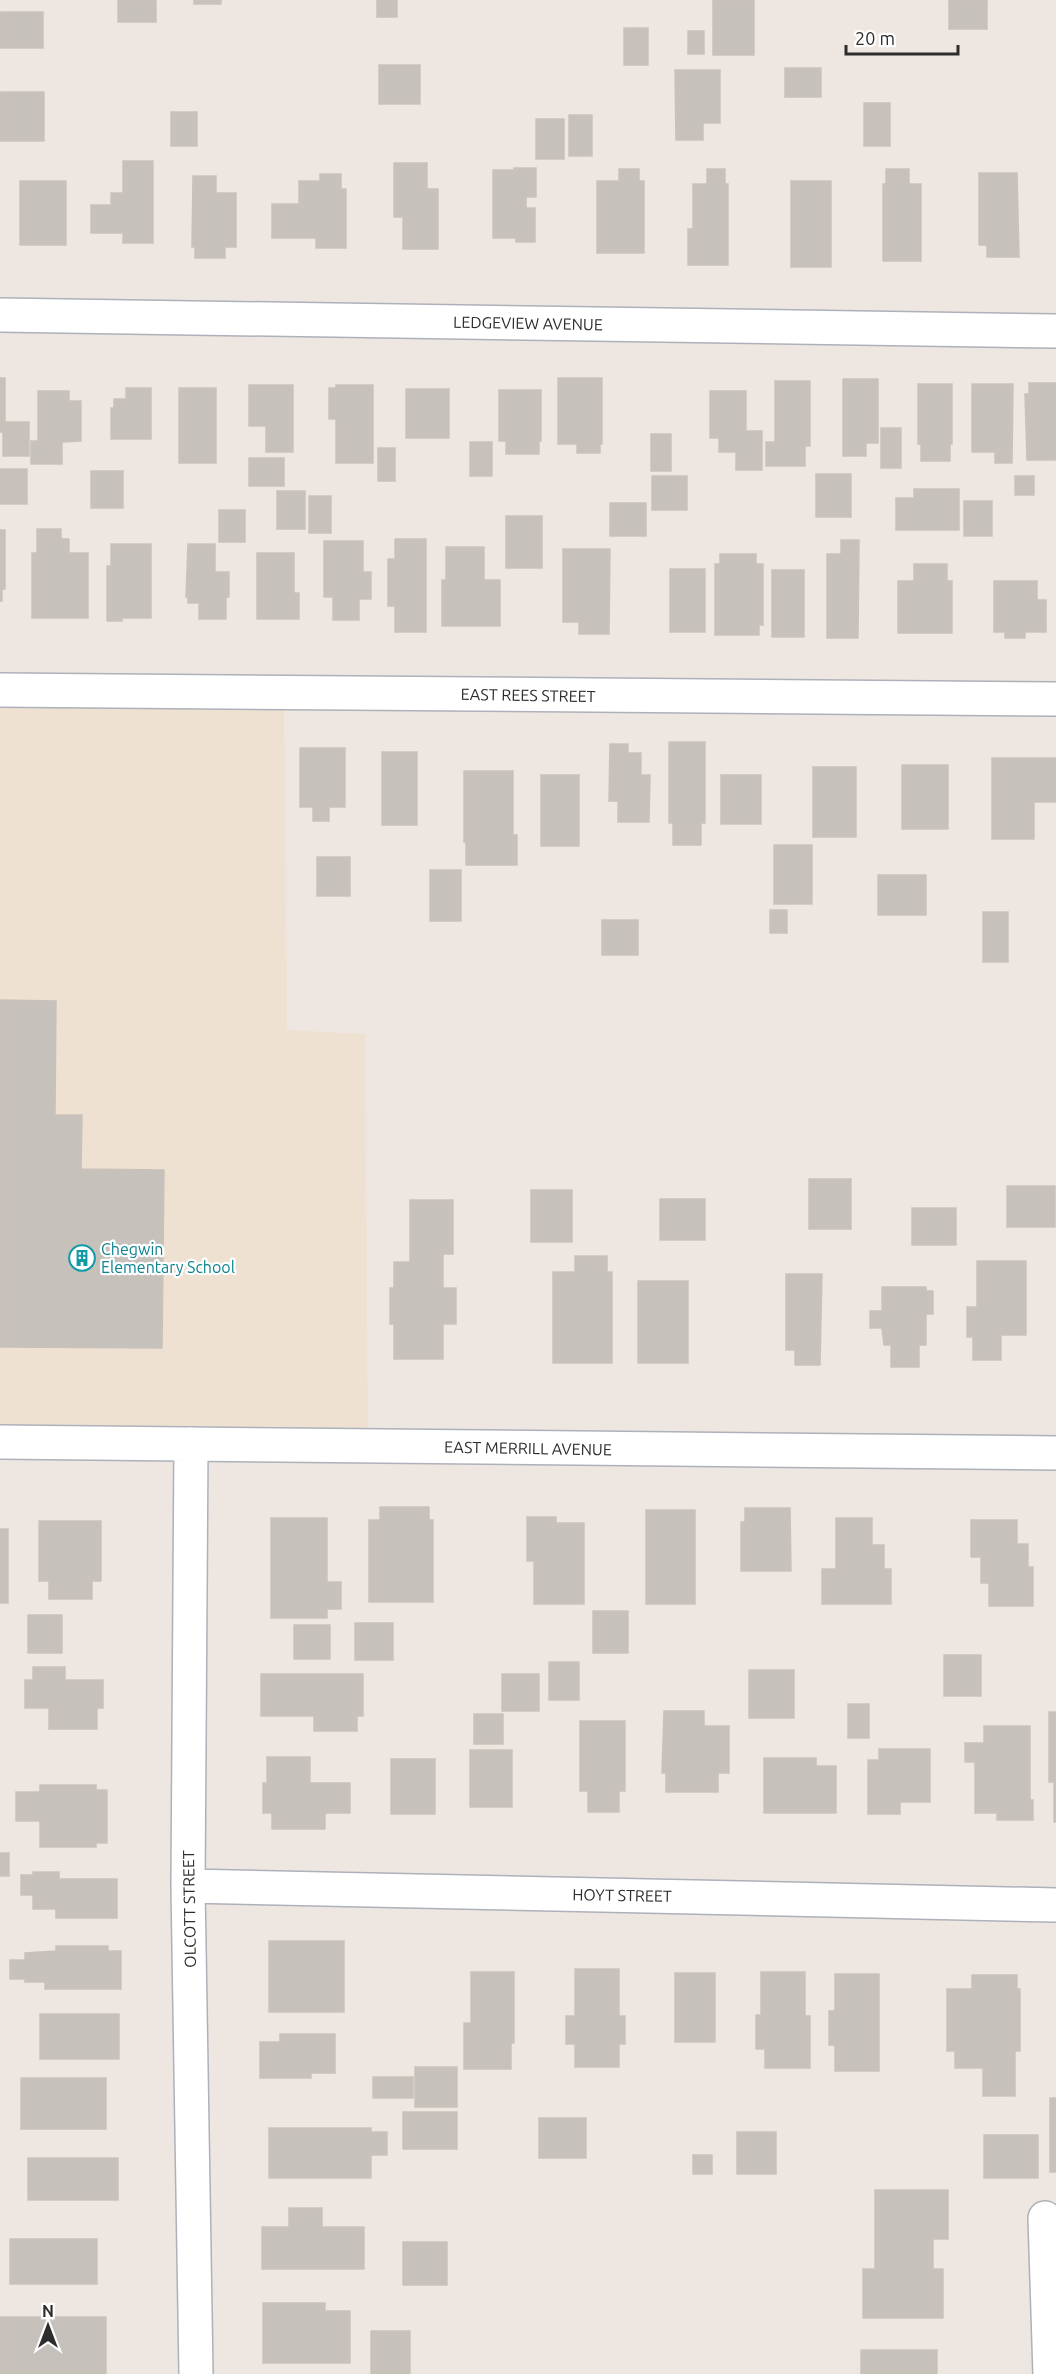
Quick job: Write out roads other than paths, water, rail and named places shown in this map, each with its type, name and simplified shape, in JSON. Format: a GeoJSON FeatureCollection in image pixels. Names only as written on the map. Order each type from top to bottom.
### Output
{"type":"FeatureCollection","features":[{"type":"Feature","properties":{"kind":"street","name":"LEDGEVIEW AVENUE"},"geometry":{"type":"LineString","coordinates":[[0,315],[1056,331]]}},
{"type":"Feature","properties":{"kind":"street","name":"EAST REES STREET"},"geometry":{"type":"LineString","coordinates":[[0,690],[1056,699]]}},
{"type":"Feature","properties":{"kind":"street","name":"EAST MERRILL AVENUE"},"geometry":{"type":"LineString","coordinates":[[0,1442],[1056,1453]]}},
{"type":"Feature","properties":{"kind":"street","name":"OLCOTT STREET"},"geometry":{"type":"LineString","coordinates":[[191,1444],[188,1886],[196,2374]]}},
{"type":"Feature","properties":{"kind":"street","name":"HOYT STREET"},"geometry":{"type":"LineString","coordinates":[[188,1886],[1056,1905]]}},
{"type":"Feature","properties":{"kind":"street"},"geometry":{"type":"LineString","coordinates":[[1045,2218],[1050,2374]]}},
{"type":"Feature","properties":{"kind":"place","name":"Chegwin Elementary School"},"geometry":{"type":"Point","coordinates":[82,1258]}}]}
